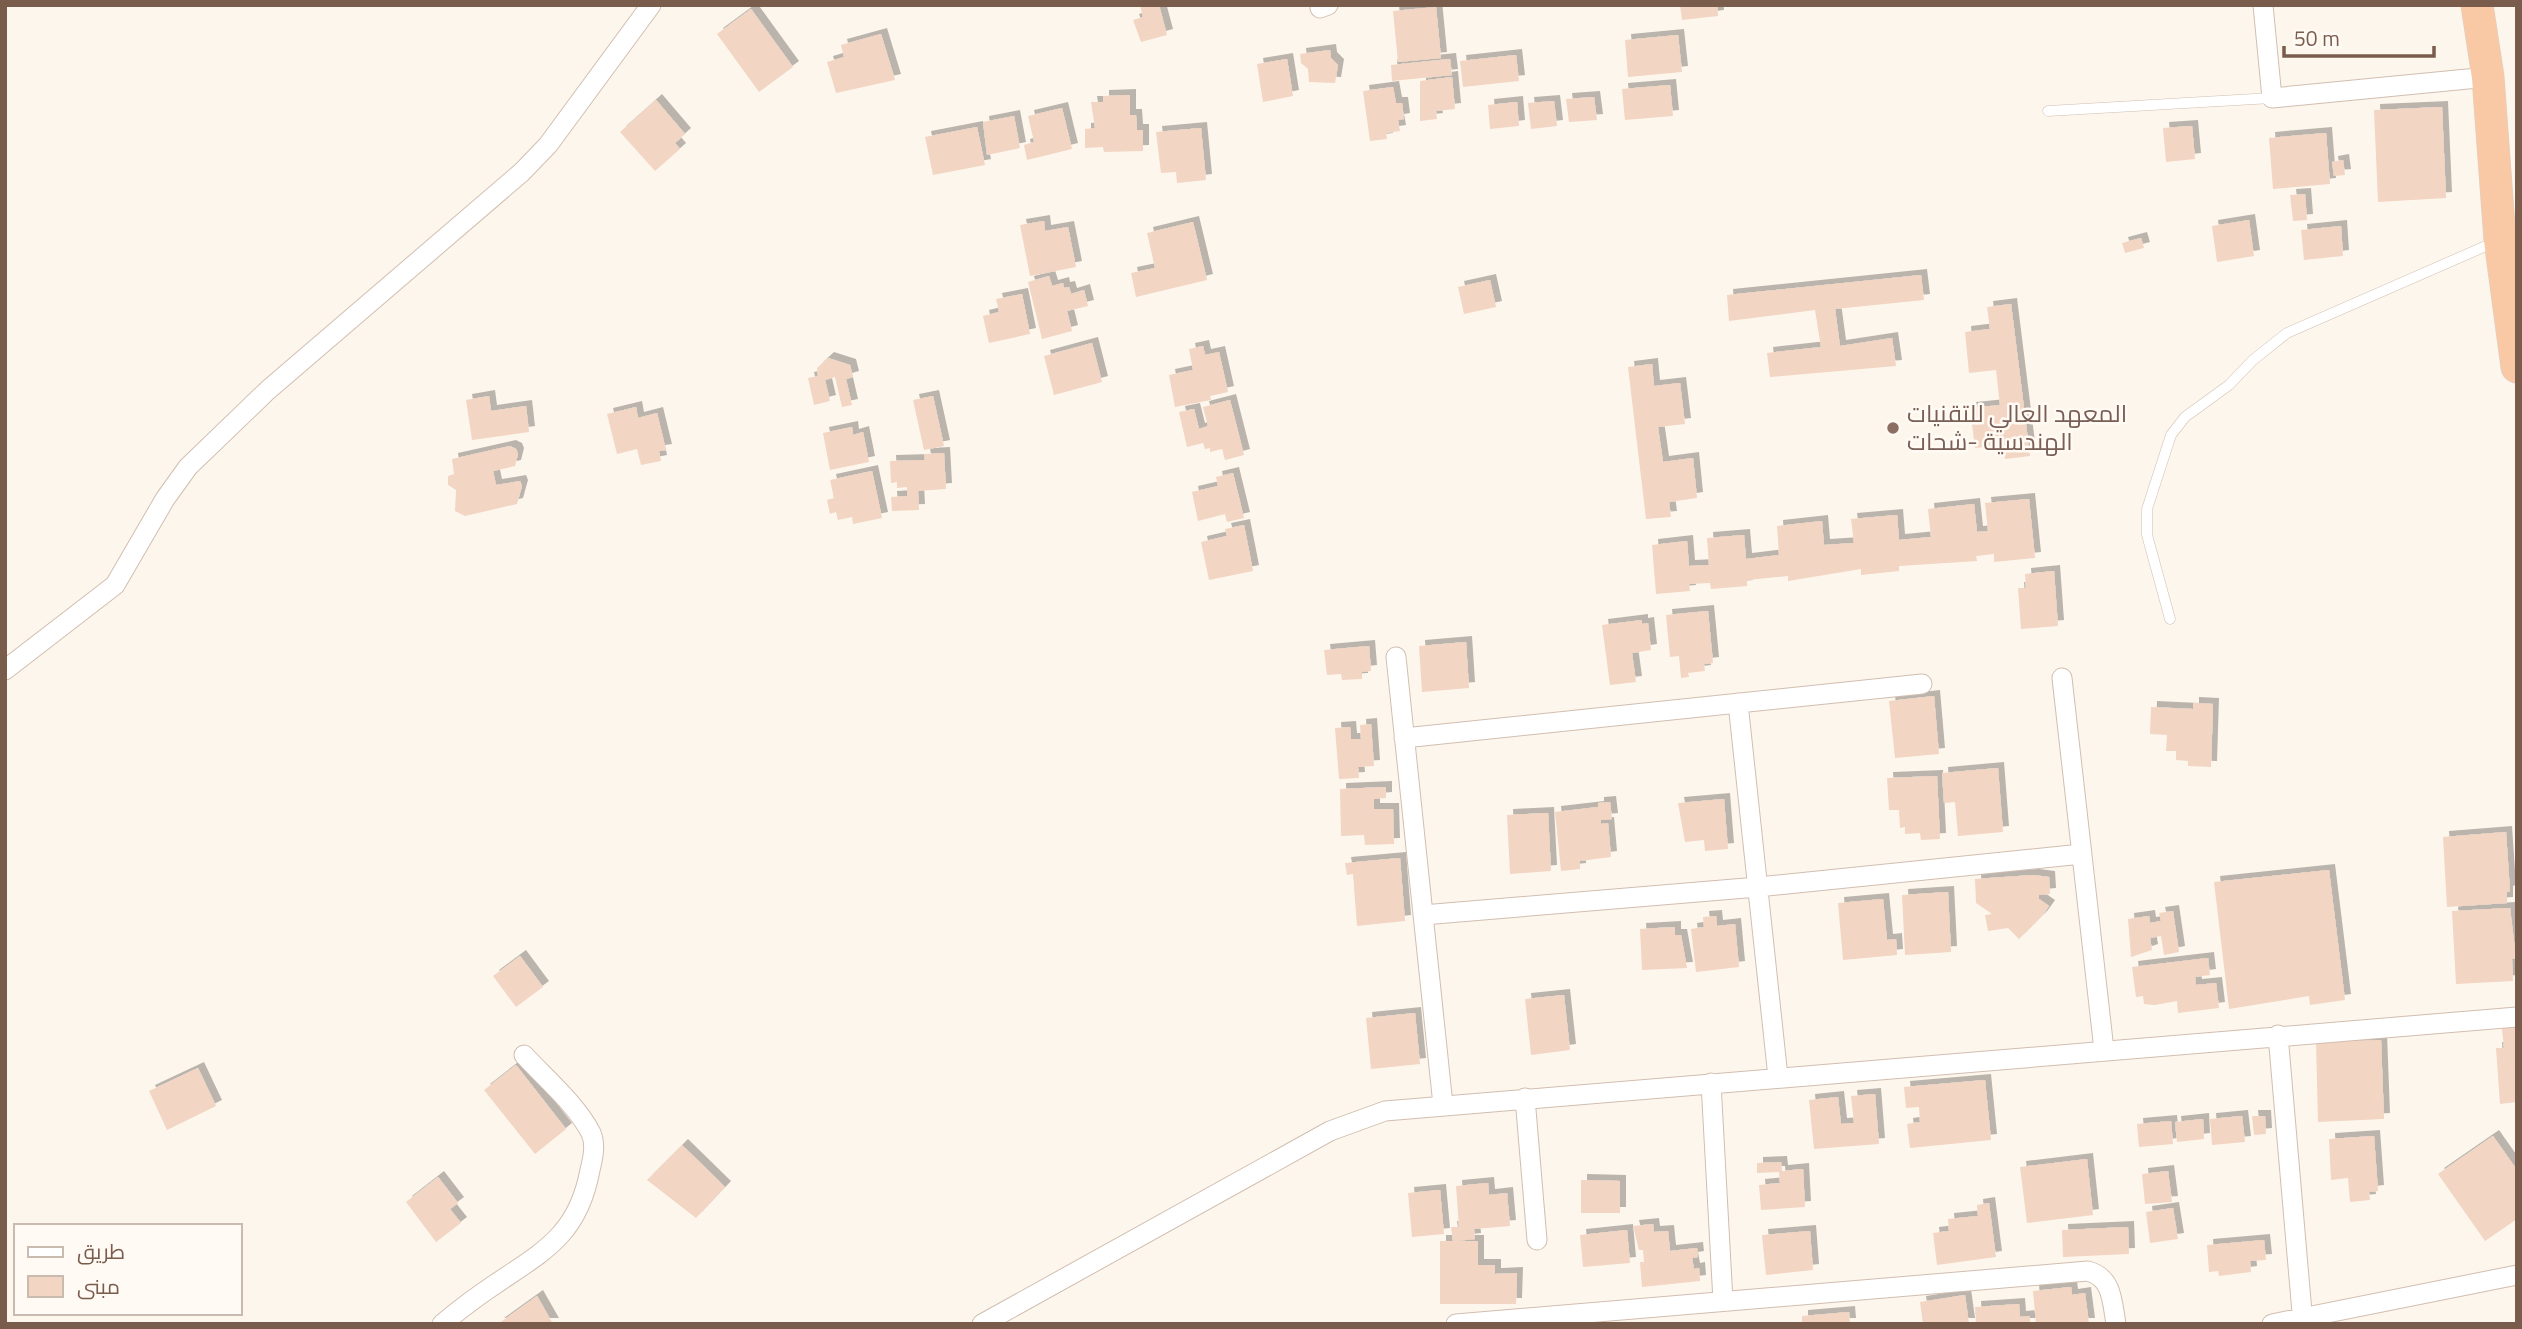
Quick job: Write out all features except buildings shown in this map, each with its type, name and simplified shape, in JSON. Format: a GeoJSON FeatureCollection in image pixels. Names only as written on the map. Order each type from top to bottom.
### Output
{"type":"FeatureCollection","features":[{"type":"Feature","properties":{"kind":"highway"},"geometry":{"type":"LineString","coordinates":[[2477,5],[2488,77],[2500,240],[2517,367]]}},
{"type":"Feature","properties":{"kind":"street"},"geometry":{"type":"LineString","coordinates":[[5,670],[115,585],[165,499],[188,467],[268,390],[522,172],[548,145],[652,5]]}},
{"type":"Feature","properties":{"kind":"street"},"geometry":{"type":"LineString","coordinates":[[2263,5],[2272,98],[2488,77]]}},
{"type":"Feature","properties":{"kind":"street"},"geometry":{"type":"LineString","coordinates":[[1396,657],[1443,1105]]}},
{"type":"Feature","properties":{"kind":"street"},"geometry":{"type":"LineString","coordinates":[[2062,678],[2104,1050]]}},
{"type":"Feature","properties":{"kind":"street"},"geometry":{"type":"LineString","coordinates":[[1404,738],[1922,684]]}},
{"type":"Feature","properties":{"kind":"street"},"geometry":{"type":"LineString","coordinates":[[1738,703],[1778,1077]]}},
{"type":"Feature","properties":{"kind":"street"},"geometry":{"type":"LineString","coordinates":[[1423,915],[1758,887],[2082,854]]}},
{"type":"Feature","properties":{"kind":"street"},"geometry":{"type":"LineString","coordinates":[[982,1324],[1330,1131],[1385,1111],[2517,1017]]}},
{"type":"Feature","properties":{"kind":"street"},"geometry":{"type":"LineString","coordinates":[[2278,1035],[2303,1321]]}},
{"type":"Feature","properties":{"kind":"street"},"geometry":{"type":"LineString","coordinates":[[442,1324],[492,1286],[544,1253],[570,1225],[587,1187],[594,1150],[592,1136],[582,1119],[524,1055]]}},
{"type":"Feature","properties":{"kind":"street"},"geometry":{"type":"LineString","coordinates":[[1711,1083],[1723,1301]]}},
{"type":"Feature","properties":{"kind":"street"},"geometry":{"type":"LineString","coordinates":[[1525,1098],[1537,1240]]}},
{"type":"Feature","properties":{"kind":"street"},"geometry":{"type":"LineString","coordinates":[[1456,1324],[2088,1271],[2096,1273],[2108,1285],[2116,1324]]}},
{"type":"Feature","properties":{"kind":"street"},"geometry":{"type":"LineString","coordinates":[[2272,1324],[2303,1321],[2517,1275]]}},
{"type":"Feature","properties":{"kind":"lane"},"geometry":{"type":"LineString","coordinates":[[2049,111],[2272,98]]}},
{"type":"Feature","properties":{"kind":"lane"},"geometry":{"type":"LineString","coordinates":[[2171,619],[2147,535],[2147,509],[2171,435],[2185,417],[2229,385],[2253,360],[2287,333],[2500,240]]}},
{"type":"Feature","properties":{"kind":"place","name":"المعهد العالي للتقنيات الهندسية -شحات"},"geometry":{"type":"Point","coordinates":[1893,428]}}]}
